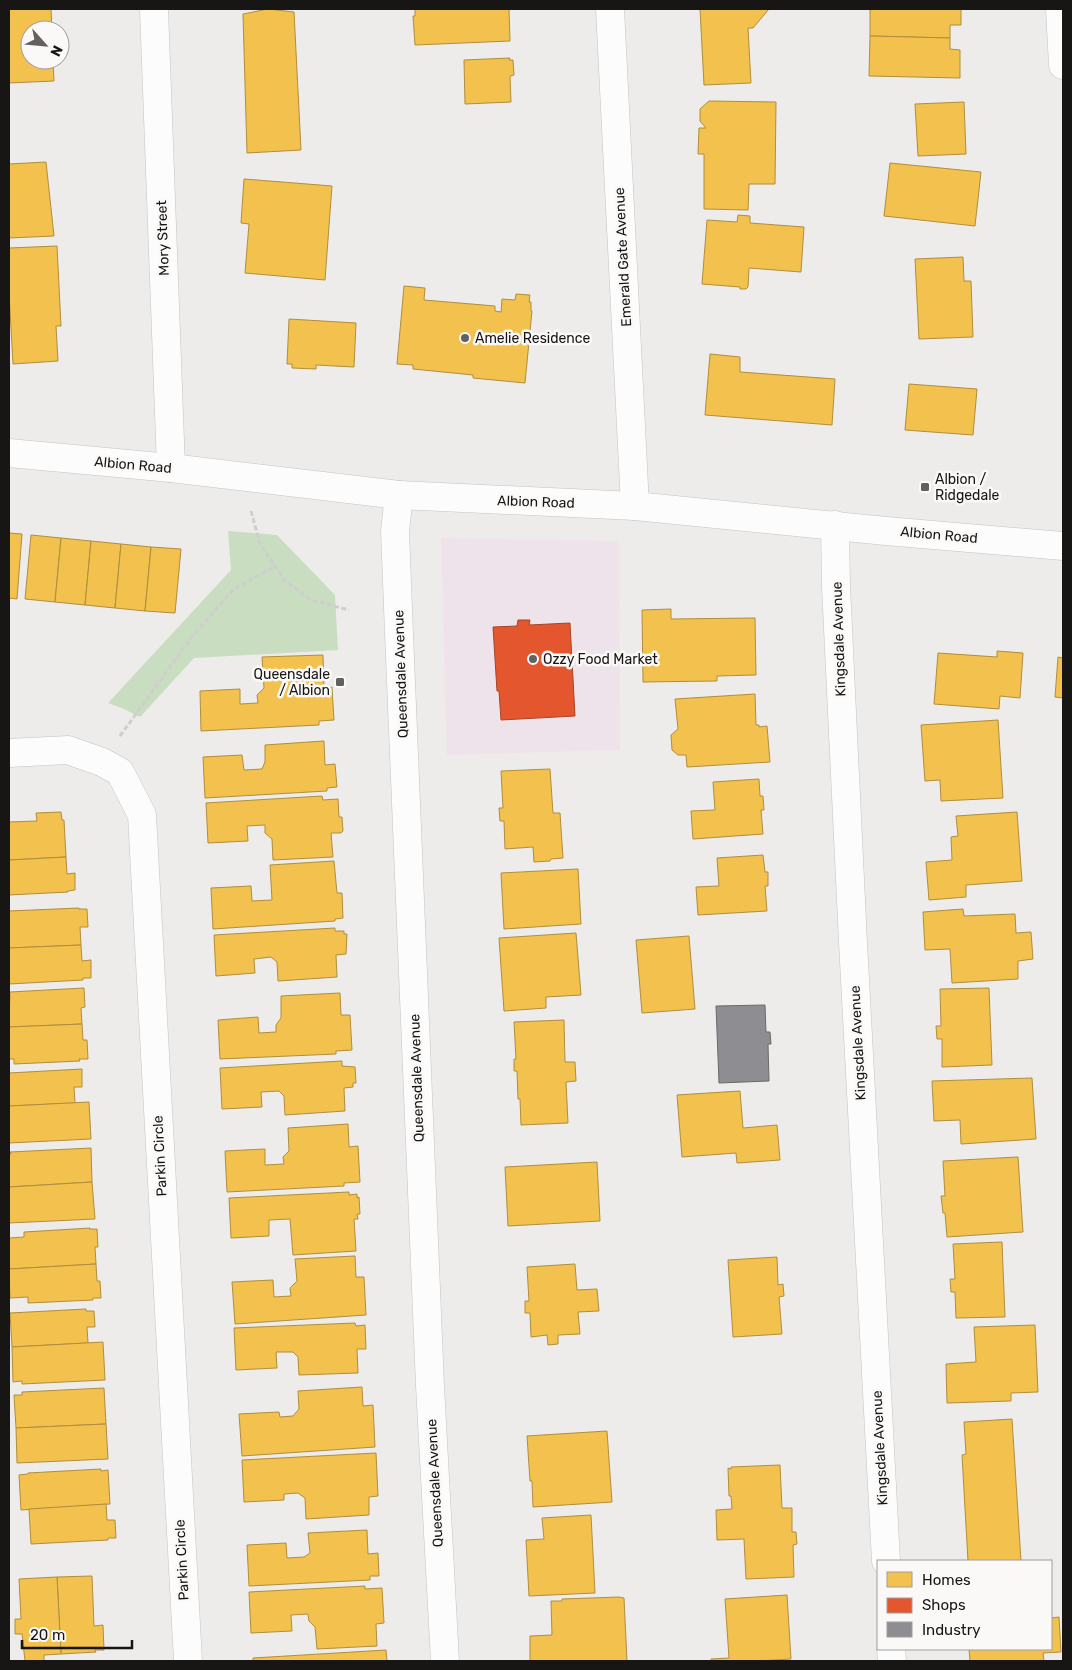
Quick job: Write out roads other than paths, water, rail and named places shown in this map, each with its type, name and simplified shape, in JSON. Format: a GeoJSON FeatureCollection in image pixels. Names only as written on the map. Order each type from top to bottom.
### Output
{"type":"FeatureCollection","features":[{"type":"Feature","properties":{"kind":"street","name":"Mory Street"},"geometry":{"type":"LineString","coordinates":[[154,9],[172,468]]}},
{"type":"Feature","properties":{"kind":"street","name":"Emerald Gate Avenue"},"geometry":{"type":"LineString","coordinates":[[610,9],[635,506]]}},
{"type":"Feature","properties":{"kind":"street"},"geometry":{"type":"LineString","coordinates":[[1060,9],[1063,65]]}},
{"type":"Feature","properties":{"kind":"street","name":"Albion Road"},"geometry":{"type":"LineString","coordinates":[[9,453],[172,468],[399,495],[635,506],[1063,546]]}},
{"type":"Feature","properties":{"kind":"street","name":"Queensdale Avenue"},"geometry":{"type":"LineString","coordinates":[[399,495],[395,531],[399,633],[430,1386],[445,1661]]}},
{"type":"Feature","properties":{"kind":"street","name":"Kingsdale Avenue"},"geometry":{"type":"LineString","coordinates":[[835,525],[836,587],[852,942],[886,1560]]}},
{"type":"Feature","properties":{"kind":"street","name":"Parkin Circle"},"geometry":{"type":"LineString","coordinates":[[9,753],[68,750],[102,762],[120,772],[142,815],[188,1661]]}},
{"type":"Feature","properties":{"kind":"place","name":"Amelie Residence"},"geometry":{"type":"Point","coordinates":[465,338]}},
{"type":"Feature","properties":{"kind":"place","name":"Albion / Ridgedale"},"geometry":{"type":"Point","coordinates":[925,487]}},
{"type":"Feature","properties":{"kind":"place","name":"Ozzy Food Market"},"geometry":{"type":"Point","coordinates":[533,659]}},
{"type":"Feature","properties":{"kind":"place","name":"Queensdale / Albion"},"geometry":{"type":"Point","coordinates":[340,682]}}]}
